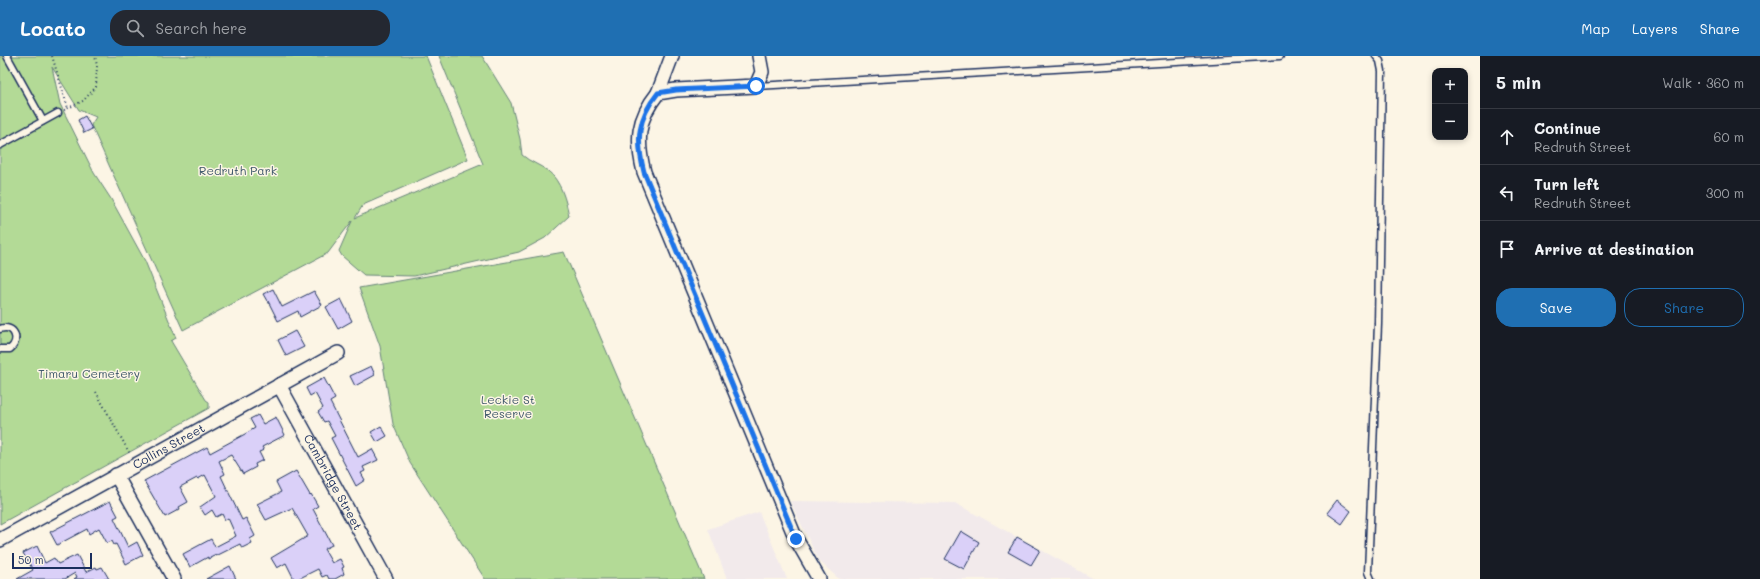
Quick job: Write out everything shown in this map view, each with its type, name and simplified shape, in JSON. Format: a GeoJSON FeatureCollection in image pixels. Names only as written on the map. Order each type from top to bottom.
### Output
{"type":"FeatureCollection","features":[{"type":"Feature","properties":{"kind":"street"},"geometry":{"type":"LineString","coordinates":[[672,56],[658,93],[648,106],[642,118],[640,131],[640,151],[644,172],[796,539],[819,579]]}},
{"type":"Feature","properties":{"kind":"street"},"geometry":{"type":"LineString","coordinates":[[658,93],[676,90],[756,86],[762,72],[759,56]]}},
{"type":"Feature","properties":{"kind":"street","name":"Collins Street"},"geometry":{"type":"LineString","coordinates":[[0,540],[338,353]]}},
{"type":"Feature","properties":{"kind":"street","name":"Cambridge Street"},"geometry":{"type":"LineString","coordinates":[[279,386],[386,579]]}},
{"type":"Feature","properties":{"kind":"street"},"geometry":{"type":"LineString","coordinates":[[116,475],[174,579]]}},
{"type":"Feature","properties":{"kind":"lane"},"geometry":{"type":"LineString","coordinates":[[7,56],[43,121]]}},
{"type":"Feature","properties":{"kind":"lane"},"geometry":{"type":"LineString","coordinates":[[756,86],[1280,56]]}},
{"type":"Feature","properties":{"kind":"lane"},"geometry":{"type":"LineString","coordinates":[[1371,579],[1368,572],[1370,553],[1378,324],[1382,71],[1380,61],[1376,56]]}},
{"type":"Feature","properties":{"kind":"lane"},"geometry":{"type":"LineString","coordinates":[[0,144],[58,113]]}},
{"type":"Feature","properties":{"kind":"lane"},"geometry":{"type":"LineString","coordinates":[[0,329],[7,328],[14,332],[16,343],[10,349],[0,349]]}},
{"type":"Feature","properties":{"kind":"path"},"geometry":{"type":"LineString","coordinates":[[52,56],[68,108]]}},
{"type":"Feature","properties":{"kind":"path"},"geometry":{"type":"LineString","coordinates":[[58,113],[83,101],[96,87],[97,66],[95,56]]}},
{"type":"Feature","properties":{"kind":"path"},"geometry":{"type":"LineString","coordinates":[[96,392],[136,464]]}},
{"type":"Feature","properties":{"kind":"shaded area"},"geometry":{"type":"Polygon","coordinates":[[[790,501],[955,503],[1094,579],[839,579],[819,561],[790,501]]]}},
{"type":"Feature","properties":{"kind":"shaded area"},"geometry":{"type":"Polygon","coordinates":[[[759,512],[787,579],[727,579],[708,529],[759,512]]]}},
{"type":"Feature","properties":{"kind":"green space"},"geometry":{"type":"Polygon","coordinates":[[[0,56],[426,56],[468,159],[363,205],[355,218],[483,164],[439,56],[482,56],[511,103],[520,139],[522,155],[553,175],[560,186],[569,216],[545,238],[519,252],[414,276],[364,275],[342,256],[339,251],[352,221],[328,253],[183,330],[91,125],[96,117],[79,110],[52,67],[60,104],[94,173],[111,199],[145,261],[176,338],[171,341],[206,400],[209,402],[209,408],[0,524],[0,56]]]}},
{"type":"Feature","properties":{"kind":"green space","name":"Leckie St Reserve"},"geometry":{"type":"Polygon","coordinates":[[[564,252],[704,579],[485,579],[410,463],[393,424],[380,346],[359,288],[564,252]]]}},
{"type":"Feature","properties":{"kind":"building"},"geometry":{"type":"Polygon","coordinates":[[[85,116],[92,129],[84,133],[78,120],[85,116]]]}},
{"type":"Feature","properties":{"kind":"building"},"geometry":{"type":"Polygon","coordinates":[[[273,289],[282,307],[314,291],[322,305],[300,317],[298,311],[278,321],[263,294],[273,289]]]}},
{"type":"Feature","properties":{"kind":"building"},"geometry":{"type":"Polygon","coordinates":[[[341,299],[352,321],[338,329],[326,307],[341,299]]]}},
{"type":"Feature","properties":{"kind":"building"},"geometry":{"type":"Polygon","coordinates":[[[295,331],[304,347],[286,356],[278,340],[295,331]]]}},
{"type":"Feature","properties":{"kind":"building"},"geometry":{"type":"Polygon","coordinates":[[[371,366],[375,375],[355,386],[350,376],[371,366]]]}},
{"type":"Feature","properties":{"kind":"building"},"geometry":{"type":"Polygon","coordinates":[[[324,378],[335,399],[330,402],[358,457],[372,449],[378,460],[363,467],[365,471],[361,473],[365,480],[356,486],[331,438],[335,436],[327,421],[324,422],[318,412],[323,408],[315,393],[310,396],[306,388],[324,378]]]}},
{"type":"Feature","properties":{"kind":"building"},"geometry":{"type":"Polygon","coordinates":[[[258,415],[263,424],[276,417],[285,435],[262,447],[264,450],[259,452],[263,460],[255,464],[256,467],[243,474],[231,455],[219,461],[225,474],[221,476],[228,491],[242,520],[246,518],[255,536],[250,539],[252,543],[242,548],[240,544],[216,556],[208,559],[208,557],[190,567],[183,554],[211,539],[215,547],[236,536],[228,518],[225,520],[222,514],[216,517],[212,510],[205,515],[200,507],[216,496],[205,475],[180,487],[188,502],[179,507],[180,509],[165,517],[144,481],[207,447],[210,453],[245,434],[255,428],[250,419],[258,415]]]}},
{"type":"Feature","properties":{"kind":"building"},"geometry":{"type":"Polygon","coordinates":[[[381,426],[387,436],[377,442],[371,432],[381,426]]]}},
{"type":"Feature","properties":{"kind":"building"},"geometry":{"type":"Polygon","coordinates":[[[296,471],[318,506],[313,509],[332,545],[324,549],[332,563],[340,559],[344,567],[342,568],[344,574],[335,579],[329,579],[327,575],[322,577],[318,569],[298,579],[294,579],[286,563],[277,568],[271,558],[308,536],[292,508],[266,520],[257,504],[281,492],[276,482],[296,471]]]}},
{"type":"Feature","properties":{"kind":"building"},"geometry":{"type":"Polygon","coordinates":[[[1337,500],[1351,511],[1342,524],[1327,513],[1337,500]]]}},
{"type":"Feature","properties":{"kind":"building"},"geometry":{"type":"Polygon","coordinates":[[[110,501],[118,516],[114,518],[128,547],[137,542],[143,555],[126,564],[116,544],[114,545],[112,541],[107,543],[99,528],[89,534],[87,529],[57,545],[50,532],[110,501]]]}},
{"type":"Feature","properties":{"kind":"building"},"geometry":{"type":"Polygon","coordinates":[[[961,531],[979,542],[964,569],[945,559],[961,531]]]}},
{"type":"Feature","properties":{"kind":"building"},"geometry":{"type":"Polygon","coordinates":[[[1017,537],[1040,550],[1031,565],[1008,552],[1017,537]]]}},
{"type":"Feature","properties":{"kind":"building"},"geometry":{"type":"Polygon","coordinates":[[[37,546],[45,563],[54,558],[58,564],[77,555],[86,572],[96,567],[97,569],[102,567],[109,579],[74,579],[77,577],[75,573],[65,579],[17,579],[33,570],[23,553],[37,546]]]}},
{"type":"Feature","properties":{"kind":"building"},"geometry":{"type":"Polygon","coordinates":[[[230,566],[236,579],[206,579],[230,566]]]}},
{"type":"Feature","properties":{"kind":"route"},"geometry":{"type":"LineString","coordinates":[[756,86],[676,90],[658,93],[648,106],[642,118],[639,144],[640,158],[644,172],[796,539]]}},
{"type":"Feature","properties":{"kind":"park label","name":"Redruth Park"},"geometry":{"type":"Point","coordinates":[238,171]}},
{"type":"Feature","properties":{"kind":"park label","name":"Timaru Cemetery"},"geometry":{"type":"Point","coordinates":[89,374]}}]}
